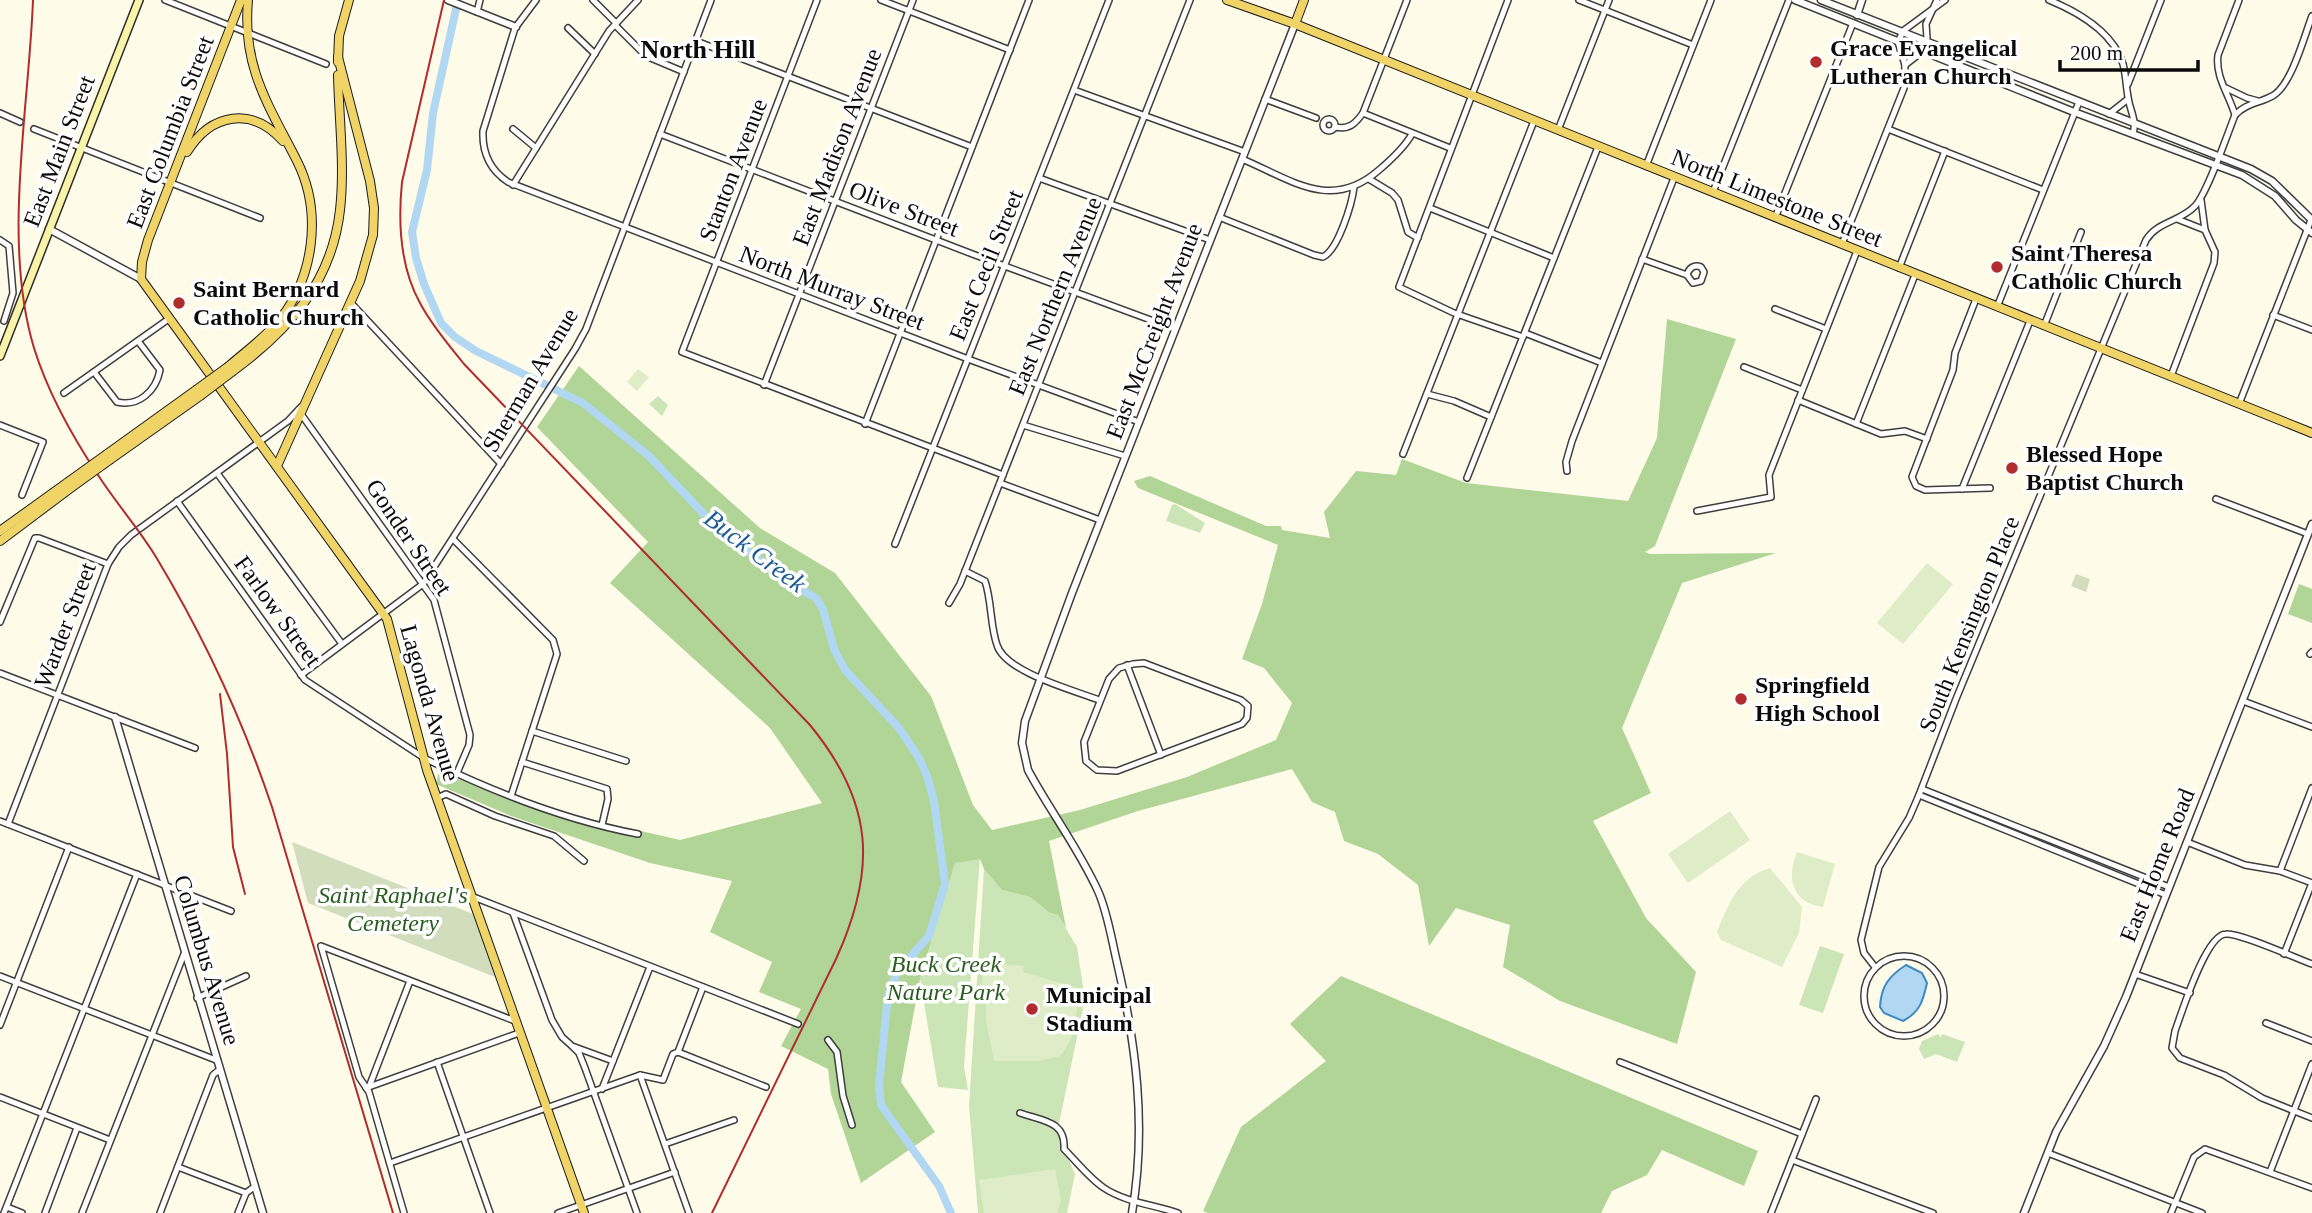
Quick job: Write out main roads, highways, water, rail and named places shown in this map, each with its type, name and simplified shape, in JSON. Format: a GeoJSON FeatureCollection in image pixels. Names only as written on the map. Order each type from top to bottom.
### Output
{"type":"FeatureCollection","features":[{"type":"Feature","properties":{"kind":"main road","name":"East Main Street"},"geometry":{"type":"LineString","coordinates":[[0,356],[139,0]]}},
{"type":"Feature","properties":{"kind":"main road","name":"East Columbia Street"},"geometry":{"type":"LineString","coordinates":[[141,279],[148,240],[241,0]]}},
{"type":"Feature","properties":{"kind":"main road"},"geometry":{"type":"LineString","coordinates":[[231,369],[285,313],[299,289],[312,238],[310,198],[303,175],[256,78],[248,52],[248,0]]}},
{"type":"Feature","properties":{"kind":"main road"},"geometry":{"type":"LineString","coordinates":[[0,541],[109,456],[263,349],[296,314],[320,278],[330,256],[338,225],[341,193],[338,57],[341,24],[349,0]]}},
{"type":"Feature","properties":{"kind":"main road","name":"North Limestone Street"},"geometry":{"type":"LineString","coordinates":[[1227,0],[1295,24],[2312,433]]}},
{"type":"Feature","properties":{"kind":"main road","name":"East McCreight Avenue"},"geometry":{"type":"LineString","coordinates":[[1295,24],[1304,0]]}},
{"type":"Feature","properties":{"kind":"main road","name":"Warder Street"},"geometry":{"type":"LineString","coordinates":[[277,466],[351,303],[371,246],[374,208],[370,181],[338,57]]}},
{"type":"Feature","properties":{"kind":"main road"},"geometry":{"type":"LineString","coordinates":[[176,169],[202,133],[214,124],[228,119],[249,119],[265,126],[279,136],[290,151]]}},
{"type":"Feature","properties":{"kind":"main road","name":"Lagonda Avenue"},"geometry":{"type":"LineString","coordinates":[[141,279],[384,614],[390,626],[437,798],[582,1209]]}},
{"type":"Feature","properties":{"kind":"main road"},"geometry":{"type":"LineString","coordinates":[[0,531],[70,485]]}},
{"type":"Feature","properties":{"kind":"water"},"geometry":{"type":"Polygon","coordinates":[[[1906,965],[1922,973],[1927,983],[1920,1005],[1903,1021],[1884,1013],[1880,1007],[1887,982],[1906,965]]]}},
{"type":"Feature","properties":{"kind":"waterway","name":"Buck Creek"},"geometry":{"type":"LineString","coordinates":[[458,0],[433,113],[427,170],[412,232],[424,284],[441,323],[455,337],[476,351],[583,403],[649,456],[717,528],[791,584],[816,598],[823,609],[834,649],[845,670],[899,728],[919,758],[927,776],[934,801],[945,884],[929,936],[898,971],[888,995],[879,1086],[881,1105],[939,1186],[951,1213]]}},
{"type":"Feature","properties":{"kind":"railway"},"geometry":{"type":"LineString","coordinates":[[33,0],[19,220],[25,307],[34,348],[46,381],[70,430],[149,547],[190,617],[221,679],[248,743],[272,807],[393,1213]]}},
{"type":"Feature","properties":{"kind":"railway"},"geometry":{"type":"LineString","coordinates":[[444,0],[402,182],[400,213],[404,259],[420,303],[464,364],[810,725],[847,782],[857,810],[863,866],[849,926],[836,959],[712,1213]]}},
{"type":"Feature","properties":{"kind":"railway"},"geometry":{"type":"LineString","coordinates":[[220,694],[233,847],[245,894]]}},
{"type":"Feature","properties":{"kind":"place","name":"Grace Evangelical Lutheran Church"},"geometry":{"type":"Point","coordinates":[1816,62]}},
{"type":"Feature","properties":{"kind":"place","name":"Saint Theresa Catholic Church"},"geometry":{"type":"Point","coordinates":[1997,267]}},
{"type":"Feature","properties":{"kind":"place","name":"Saint Bernard Catholic Church"},"geometry":{"type":"Point","coordinates":[179,303]}},
{"type":"Feature","properties":{"kind":"place","name":"Blessed Hope Baptist Church"},"geometry":{"type":"Point","coordinates":[2012,468]}},
{"type":"Feature","properties":{"kind":"place","name":"Springfield High School"},"geometry":{"type":"Point","coordinates":[1741,699]}},
{"type":"Feature","properties":{"kind":"place","name":"Municipal Stadium"},"geometry":{"type":"Point","coordinates":[1032,1009]}},
{"type":"Feature","properties":{"kind":"district","name":"North Hill"},"geometry":{"type":"Point","coordinates":[698,49]}},
{"type":"Feature","properties":{"kind":"park label","name":"Saint Raphael's Cemetery"},"geometry":{"type":"Point","coordinates":[393,909]}},
{"type":"Feature","properties":{"kind":"park label","name":"Buck Creek Nature Park"},"geometry":{"type":"Point","coordinates":[946,978]}}]}
